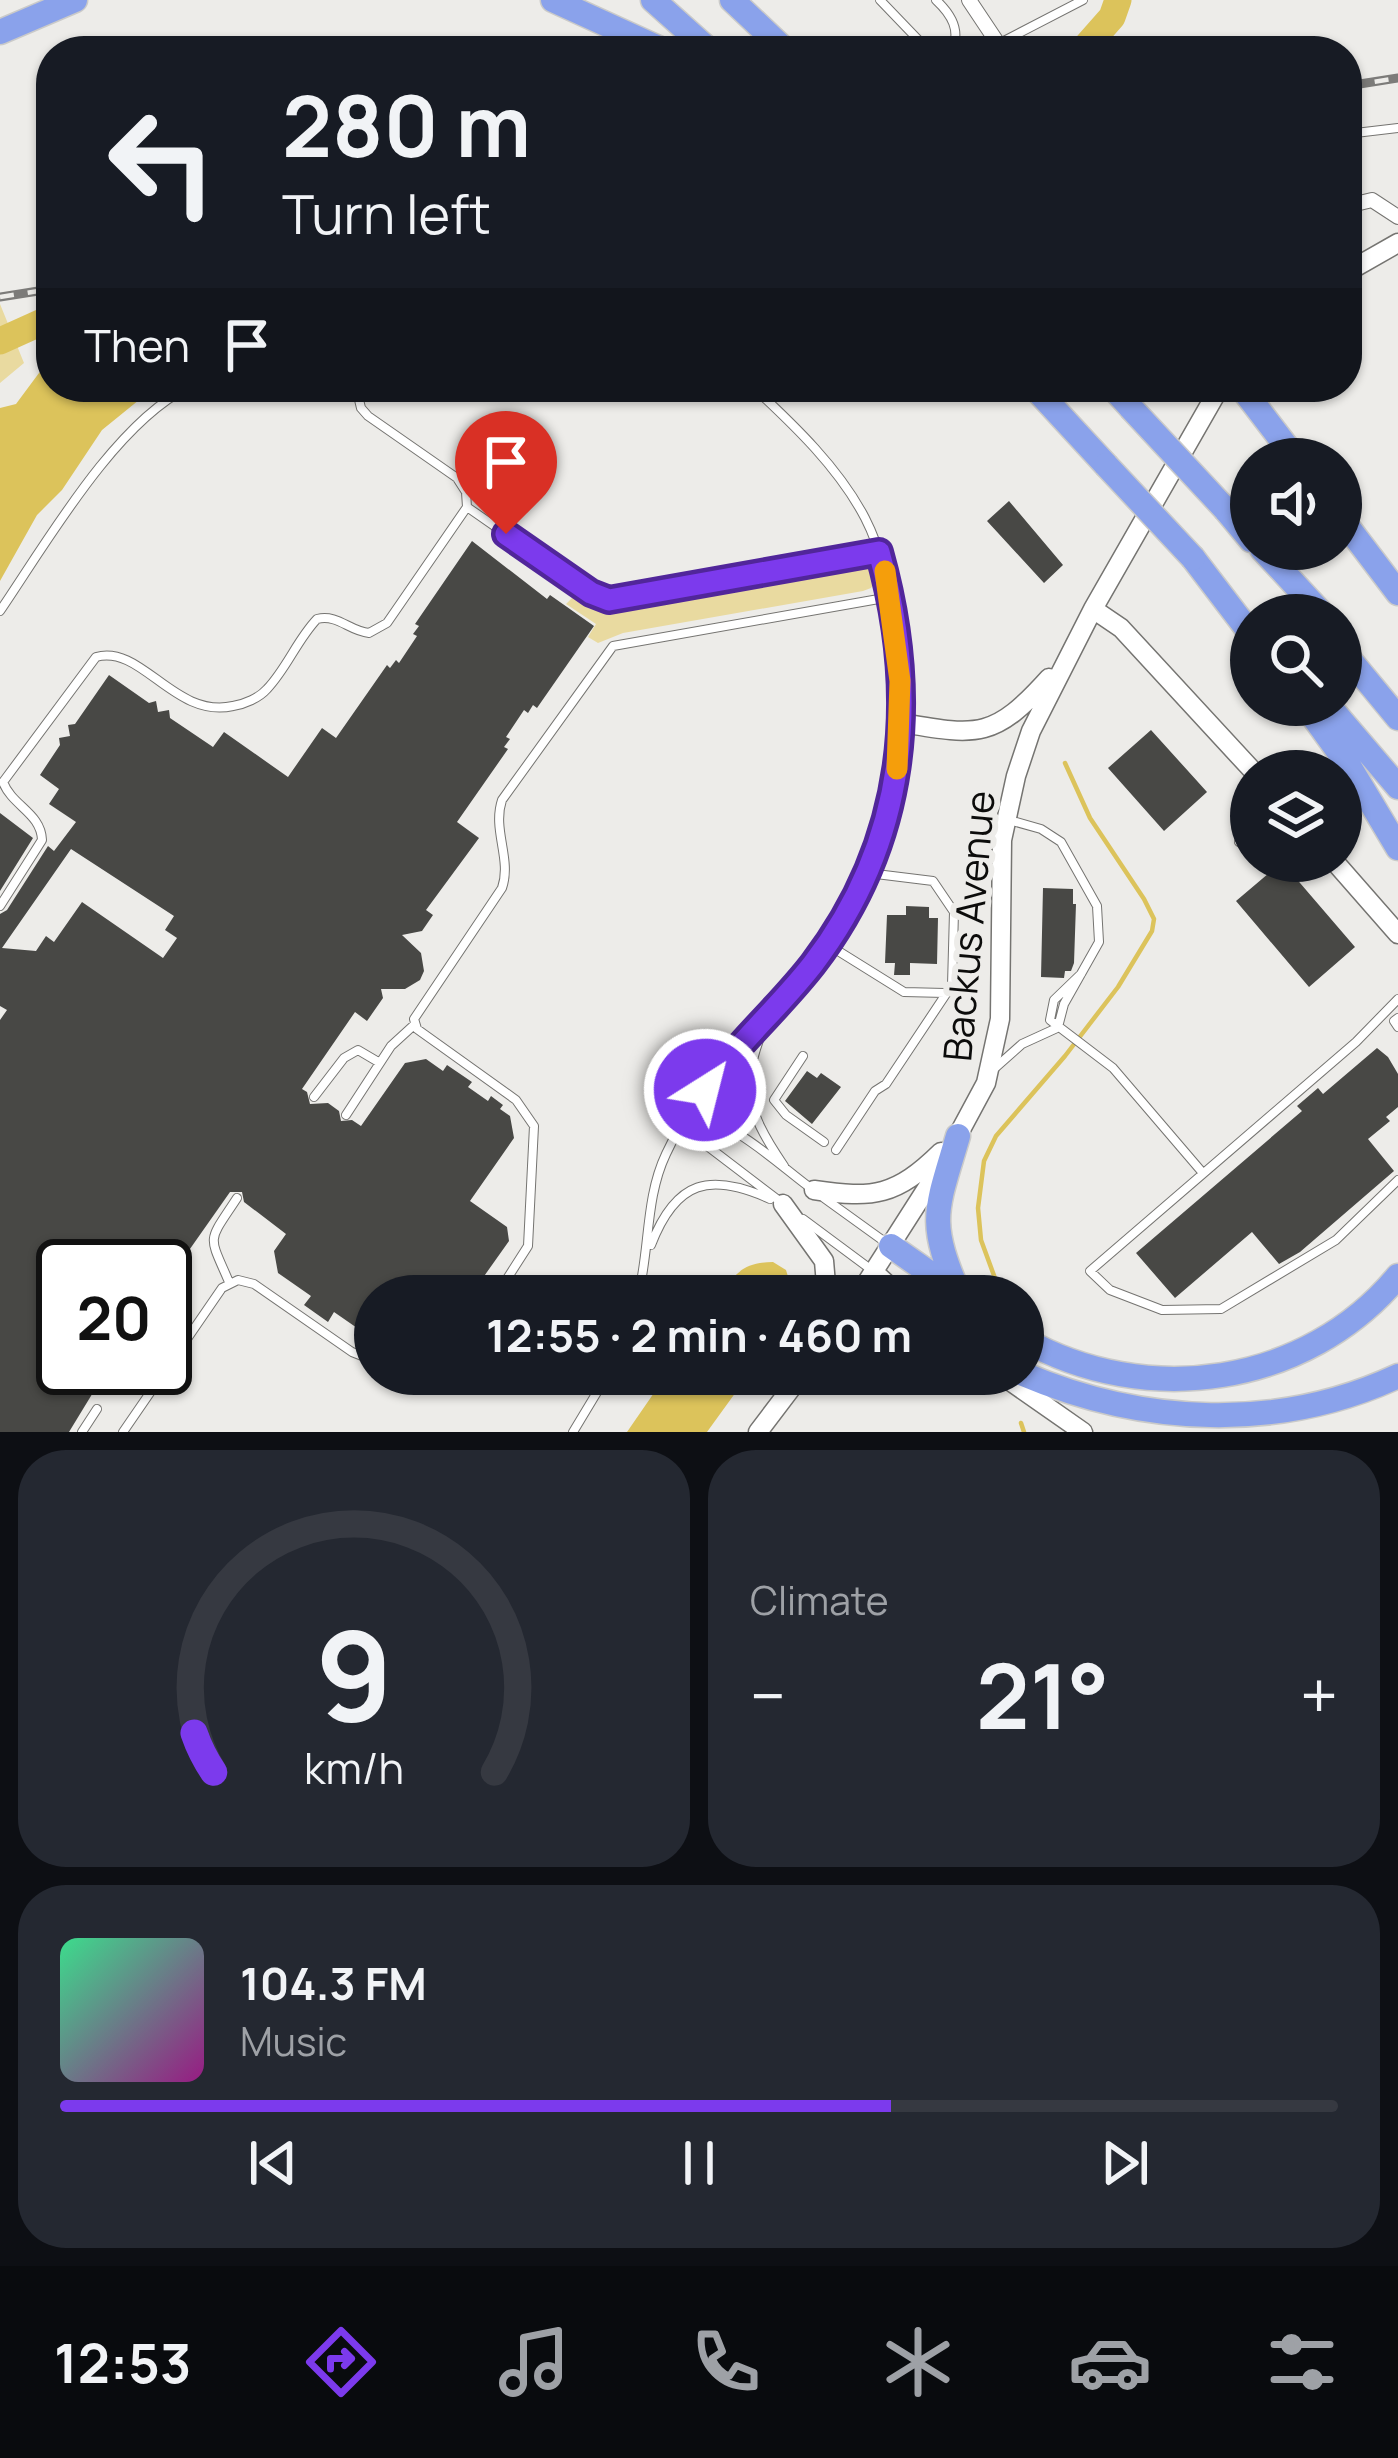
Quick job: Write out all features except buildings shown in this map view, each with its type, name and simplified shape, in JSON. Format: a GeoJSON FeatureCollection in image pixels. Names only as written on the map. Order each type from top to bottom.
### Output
{"type":"FeatureCollection","features":[{"type":"Feature","properties":{"kind":"highway"},"geometry":{"type":"LineString","coordinates":[[0,32],[75,0]]}},
{"type":"Feature","properties":{"kind":"highway"},"geometry":{"type":"LineString","coordinates":[[554,0],[632,36]]}},
{"type":"Feature","properties":{"kind":"highway"},"geometry":{"type":"LineString","coordinates":[[653,0],[693,36]]}},
{"type":"Feature","properties":{"kind":"highway"},"geometry":{"type":"LineString","coordinates":[[732,0],[770,36]]}},
{"type":"Feature","properties":{"kind":"highway"},"geometry":{"type":"LineString","coordinates":[[755,0],[787,36]]}},
{"type":"Feature","properties":{"kind":"highway"},"geometry":{"type":"LineString","coordinates":[[1048,402],[1230,599]]}},
{"type":"Feature","properties":{"kind":"highway"},"geometry":{"type":"LineString","coordinates":[[1126,402],[1230,515]]}},
{"type":"Feature","properties":{"kind":"highway"},"geometry":{"type":"LineString","coordinates":[[1252,402],[1280,438]]}},
{"type":"Feature","properties":{"kind":"highway"},"geometry":{"type":"LineString","coordinates":[[1362,545],[1398,592]]}},
{"type":"Feature","properties":{"kind":"highway"},"geometry":{"type":"LineString","coordinates":[[1192,558],[1230,607]]}},
{"type":"Feature","properties":{"kind":"highway"},"geometry":{"type":"LineString","coordinates":[[1277,570],[1296,594]]}},
{"type":"Feature","properties":{"kind":"highway"},"geometry":{"type":"LineString","coordinates":[[1280,570],[1303,594]]}},
{"type":"Feature","properties":{"kind":"highway"},"geometry":{"type":"LineString","coordinates":[[1362,657],[1398,696]]}},
{"type":"Feature","properties":{"kind":"highway"},"geometry":{"type":"LineString","coordinates":[[1362,674],[1398,718]]}},
{"type":"Feature","properties":{"kind":"highway"},"geometry":{"type":"LineString","coordinates":[[1320,726],[1398,848]]}},
{"type":"Feature","properties":{"kind":"highway"},"geometry":{"type":"LineString","coordinates":[[1346,726],[1398,787]]}},
{"type":"Feature","properties":{"kind":"highway"},"geometry":{"type":"LineString","coordinates":[[952,1275],[940,1247],[936,1219],[958,1136]]}},
{"type":"Feature","properties":{"kind":"highway"},"geometry":{"type":"LineString","coordinates":[[891,1246],[932,1275]]}},
{"type":"Feature","properties":{"kind":"highway"},"geometry":{"type":"LineString","coordinates":[[1044,1348],[1120,1375],[1151,1380],[1217,1378],[1308,1348],[1365,1310],[1398,1276]]}},
{"type":"Feature","properties":{"kind":"highway"},"geometry":{"type":"LineString","coordinates":[[1044,1382],[1112,1406],[1220,1419],[1324,1404],[1398,1376]]}},
{"type":"Feature","properties":{"kind":"main road"},"geometry":{"type":"LineString","coordinates":[[1362,263],[1398,243]]}},
{"type":"Feature","properties":{"kind":"main road","name":"Backus Avenue"},"geometry":{"type":"LineString","coordinates":[[872,1275],[958,1136],[989,1073],[1000,1019],[1000,869],[1006,819],[1031,731],[1093,609],[1211,402]]}},
{"type":"Feature","properties":{"kind":"main road"},"geometry":{"type":"LineString","coordinates":[[1093,609],[1121,628],[1233,750]]}},
{"type":"Feature","properties":{"kind":"main road"},"geometry":{"type":"LineString","coordinates":[[902,724],[962,733],[986,729],[1028,701],[1065,662]]}},
{"type":"Feature","properties":{"kind":"main road"},"geometry":{"type":"LineString","coordinates":[[1352,882],[1398,934]]}},
{"type":"Feature","properties":{"kind":"main road"},"geometry":{"type":"LineString","coordinates":[[814,1190],[863,1196],[892,1190],[958,1136]]}},
{"type":"Feature","properties":{"kind":"main road"},"geometry":{"type":"LineString","coordinates":[[783,1204],[824,1261],[825,1275]]}},
{"type":"Feature","properties":{"kind":"main road"},"geometry":{"type":"LineString","coordinates":[[874,1272],[877,1275]]}},
{"type":"Feature","properties":{"kind":"main road"},"geometry":{"type":"LineString","coordinates":[[758,1432],[786,1395]]}},
{"type":"Feature","properties":{"kind":"main road"},"geometry":{"type":"LineString","coordinates":[[1030,1395],[1083,1432]]}},
{"type":"Feature","properties":{"kind":"street"},"geometry":{"type":"LineString","coordinates":[[969,0],[994,36]]}},
{"type":"Feature","properties":{"kind":"street"},"geometry":{"type":"LineString","coordinates":[[1362,202],[1384,204],[1398,218]]}},
{"type":"Feature","properties":{"kind":"lane"},"geometry":{"type":"LineString","coordinates":[[880,0],[915,36]]}},
{"type":"Feature","properties":{"kind":"lane"},"geometry":{"type":"LineString","coordinates":[[936,0],[949,13],[956,36]]}},
{"type":"Feature","properties":{"kind":"lane"},"geometry":{"type":"LineString","coordinates":[[1020,36],[1083,0]]}},
{"type":"Feature","properties":{"kind":"lane"},"geometry":{"type":"LineString","coordinates":[[1362,132],[1398,128]]}},
{"type":"Feature","properties":{"kind":"lane"},"geometry":{"type":"LineString","coordinates":[[0,611],[118,444],[166,402]]}},
{"type":"Feature","properties":{"kind":"lane"},"geometry":{"type":"LineString","coordinates":[[0,907],[39,850],[43,831],[9,796],[3,782],[96,657],[118,656],[195,706],[220,709],[244,703],[266,690],[317,619],[334,618],[369,633],[387,623],[467,507],[466,491],[457,478],[368,416],[360,402]]}},
{"type":"Feature","properties":{"kind":"lane"},"geometry":{"type":"LineString","coordinates":[[642,1275],[658,1172],[687,1116],[737,1045],[827,944],[868,873],[889,813],[902,724],[890,596],[864,514],[840,479],[769,402]]}},
{"type":"Feature","properties":{"kind":"lane"},"geometry":{"type":"LineString","coordinates":[[467,507],[591,593],[609,600],[879,552]]}},
{"type":"Feature","properties":{"kind":"lane"},"geometry":{"type":"LineString","coordinates":[[346,1115],[380,1063],[414,1025],[418,1007],[502,888],[506,870],[497,815],[502,800],[607,651],[621,644],[890,596]]}},
{"type":"Feature","properties":{"kind":"lane"},"geometry":{"type":"LineString","coordinates":[[1006,819],[1041,829],[1061,842],[1096,906],[1099,942],[1064,1004],[1058,1027]]}},
{"type":"Feature","properties":{"kind":"lane"},"geometry":{"type":"LineString","coordinates":[[836,1150],[952,985],[954,912],[933,881],[868,873]]}},
{"type":"Feature","properties":{"kind":"lane"},"geometry":{"type":"LineString","coordinates":[[827,944],[904,992],[945,994]]}},
{"type":"Feature","properties":{"kind":"lane"},"geometry":{"type":"LineString","coordinates":[[1398,999],[1356,1042],[1090,1271],[1110,1290],[1162,1310],[1221,1309],[1336,1240],[1398,1180]]}},
{"type":"Feature","properties":{"kind":"lane"},"geometry":{"type":"LineString","coordinates":[[772,1007],[750,1066],[749,1097],[758,1125],[789,1173]]}},
{"type":"Feature","properties":{"kind":"lane"},"geometry":{"type":"LineString","coordinates":[[414,1025],[516,1100],[532,1121],[528,1246],[509,1275]]}},
{"type":"Feature","properties":{"kind":"lane"},"geometry":{"type":"LineString","coordinates":[[989,1073],[1022,1044],[1058,1027]]}},
{"type":"Feature","properties":{"kind":"lane"},"geometry":{"type":"LineString","coordinates":[[1058,1027],[1113,1068],[1203,1172]]}},
{"type":"Feature","properties":{"kind":"lane"},"geometry":{"type":"LineString","coordinates":[[314,1097],[344,1058],[358,1050],[380,1063]]}},
{"type":"Feature","properties":{"kind":"lane"},"geometry":{"type":"LineString","coordinates":[[803,1056],[774,1100],[786,1115],[824,1142]]}},
{"type":"Feature","properties":{"kind":"lane"},"geometry":{"type":"LineString","coordinates":[[687,1116],[712,1118],[891,1246]]}},
{"type":"Feature","properties":{"kind":"lane"},"geometry":{"type":"LineString","coordinates":[[687,1116],[706,1145],[874,1272]]}},
{"type":"Feature","properties":{"kind":"lane"},"geometry":{"type":"LineString","coordinates":[[646,1258],[676,1201],[702,1185],[731,1184],[783,1204]]}},
{"type":"Feature","properties":{"kind":"lane"},"geometry":{"type":"LineString","coordinates":[[230,1282],[211,1246],[212,1236],[237,1198]]}},
{"type":"Feature","properties":{"kind":"lane"},"geometry":{"type":"LineString","coordinates":[[230,1282],[254,1284],[354,1353]]}},
{"type":"Feature","properties":{"kind":"lane"},"geometry":{"type":"LineString","coordinates":[[123,1432],[230,1282]]}},
{"type":"Feature","properties":{"kind":"lane"},"geometry":{"type":"LineString","coordinates":[[573,1432],[595,1395]]}},
{"type":"Feature","properties":{"kind":"lane"},"geometry":{"type":"LineString","coordinates":[[82,1432],[97,1409]]}},
{"type":"Feature","properties":{"kind":"shaded area"},"geometry":{"type":"Polygon","coordinates":[[[0,304],[24,363],[0,383],[0,304]]]}},
{"type":"Feature","properties":{"kind":"shaded area"},"geometry":{"type":"Polygon","coordinates":[[[36,377],[36,402],[137,402],[102,430],[62,490],[37,515],[0,581],[0,408],[16,404],[36,377]]]}},
{"type":"Feature","properties":{"kind":"shaded area"},"geometry":{"type":"Polygon","coordinates":[[[861,563],[873,568],[877,578],[863,591],[623,633],[598,643],[588,637],[596,624],[566,604],[573,597],[590,609],[594,604],[618,608],[861,563]]]}},
{"type":"Feature","properties":{"kind":"shaded area"},"geometry":{"type":"Polygon","coordinates":[[[773,1262],[788,1275],[736,1275],[754,1264],[773,1262]]]}},
{"type":"Feature","properties":{"kind":"shaded area"},"geometry":{"type":"Polygon","coordinates":[[[653,1395],[734,1395],[707,1432],[627,1432],[653,1395]]]}},
{"type":"Feature","properties":{"kind":"waterway"},"geometry":{"type":"LineString","coordinates":[[1095,36],[1112,17],[1118,0]]}},
{"type":"Feature","properties":{"kind":"waterway"},"geometry":{"type":"LineString","coordinates":[[0,341],[36,325]]}},
{"type":"Feature","properties":{"kind":"waterway"},"geometry":{"type":"LineString","coordinates":[[994,1275],[981,1240],[978,1208],[984,1161],[996,1136],[1118,987],[1152,931],[1154,919],[1090,818],[1065,763]]}},
{"type":"Feature","properties":{"kind":"waterway"},"geometry":{"type":"LineString","coordinates":[[1021,1423],[1024,1432]]}},
{"type":"Feature","properties":{"kind":"railway"},"geometry":{"type":"LineString","coordinates":[[1362,84],[1398,78]]}},
{"type":"Feature","properties":{"kind":"railway"},"geometry":{"type":"LineString","coordinates":[[0,297],[36,291]]}},
{"type":"Feature","properties":{"kind":"slow traffic"},"geometry":{"type":"LineString","coordinates":[[885,571],[900,681],[897,769]]}},
{"type":"Feature","properties":{"kind":"route"},"geometry":{"type":"LineString","coordinates":[[506,534],[591,593],[609,600],[879,552],[893,614],[902,706],[897,769],[884,835],[859,892],[827,944],[737,1045],[705,1090]]}}]}
